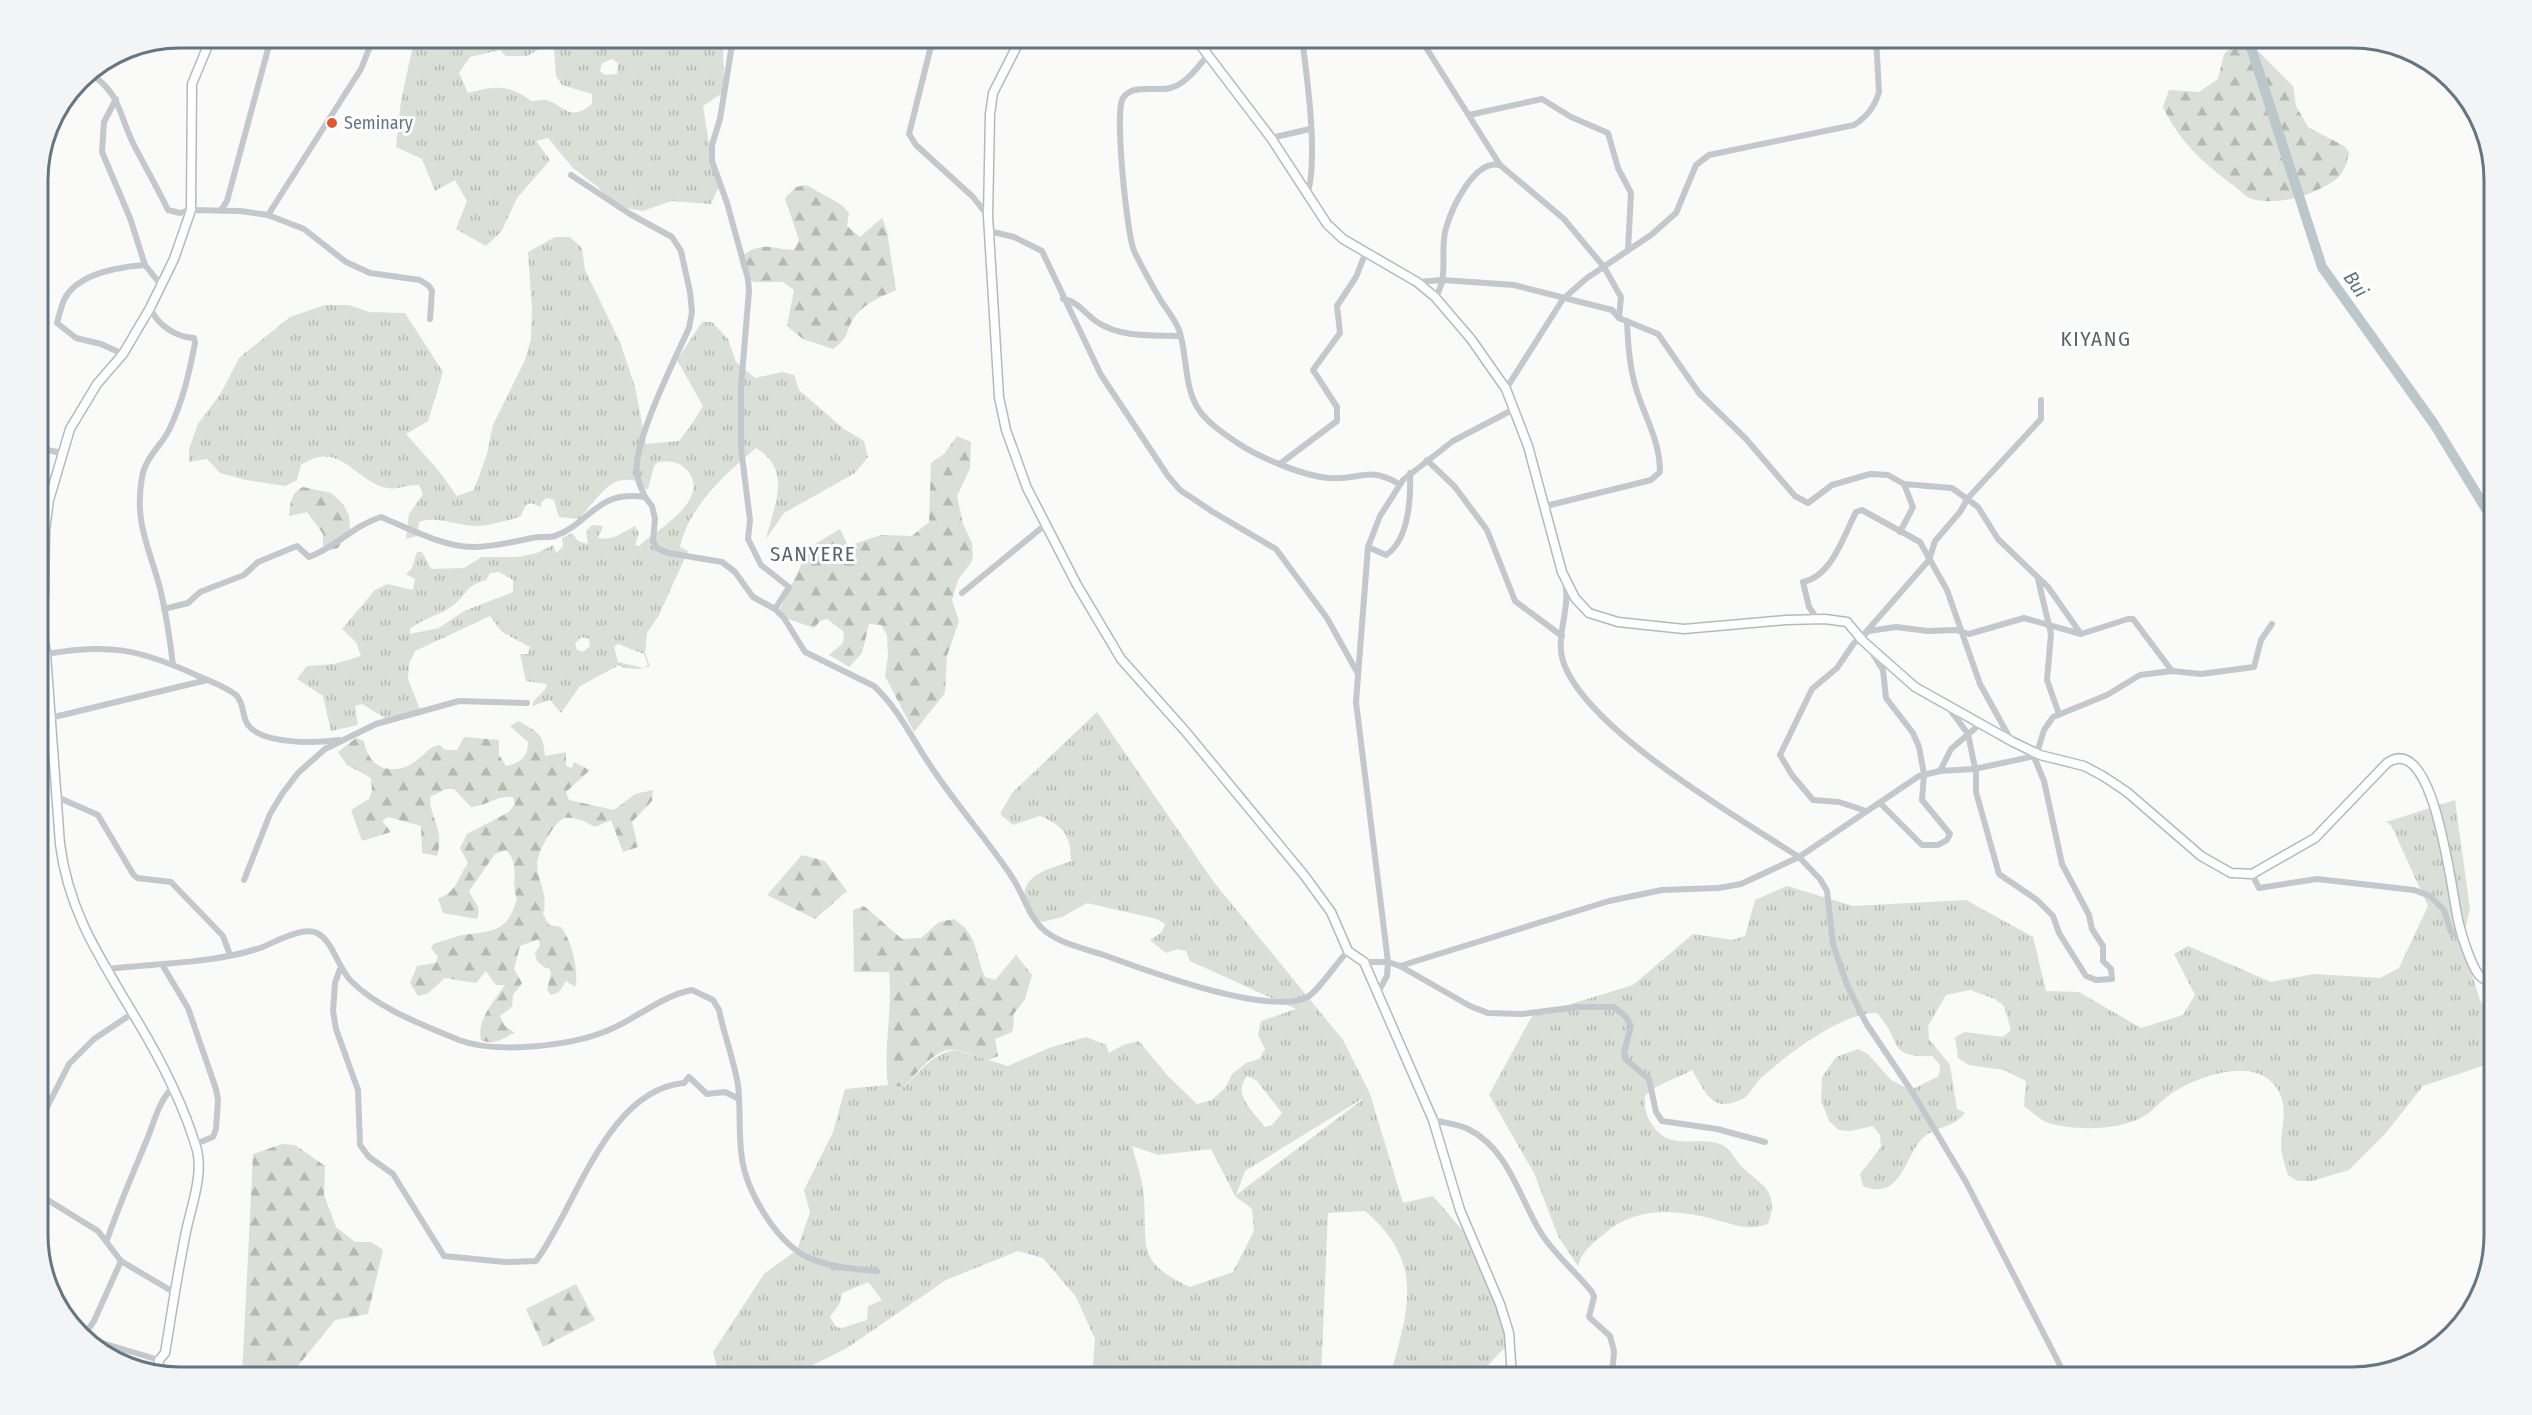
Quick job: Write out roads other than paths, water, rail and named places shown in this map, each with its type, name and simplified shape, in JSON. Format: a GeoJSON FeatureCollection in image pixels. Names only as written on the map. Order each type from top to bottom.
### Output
{"type":"FeatureCollection","features":[{"type":"Feature","properties":{"kind":"main road"},"geometry":{"type":"LineString","coordinates":[[48,508],[62,453],[77,415],[109,368],[123,354],[150,308],[174,259],[191,210],[192,84],[208,48]]}},
{"type":"Feature","properties":{"kind":"main road"},"geometry":{"type":"LineString","coordinates":[[1016,48],[993,93],[990,114],[988,216],[999,397],[1006,430],[1027,488],[1077,585],[1121,659],[1186,732],[1304,875],[1331,912],[1348,951],[1364,962],[1432,1120],[1460,1210],[1500,1304],[1509,1333],[1511,1367]]}},
{"type":"Feature","properties":{"kind":"main road"},"geometry":{"type":"LineString","coordinates":[[1202,48],[1271,138],[1330,227],[1366,252],[1417,282],[1435,297],[1471,339],[1506,389],[1528,446],[1562,572],[1575,598],[1590,613],[1618,622],[1684,629],[1783,621],[1834,619],[1847,622],[1862,640],[1915,687],[2037,755],[2084,766],[2103,776],[2127,792],[2201,856],[2231,873],[2252,874],[2315,838],[2387,763],[2405,758],[2414,766],[2437,810],[2451,887],[2464,939],[2479,975],[2484,978]]}},
{"type":"Feature","properties":{"kind":"main road"},"geometry":{"type":"LineString","coordinates":[[48,686],[55,796],[63,868],[73,905],[85,933],[133,1013],[173,1088],[196,1149],[198,1170],[165,1353],[159,1360],[159,1365]]}},
{"type":"Feature","properties":{"kind":"street"},"geometry":{"type":"LineString","coordinates":[[221,210],[227,201],[268,48]]}},
{"type":"Feature","properties":{"kind":"street"},"geometry":{"type":"LineString","coordinates":[[268,215],[361,69],[367,48]]}},
{"type":"Feature","properties":{"kind":"street"},"geometry":{"type":"LineString","coordinates":[[731,48],[720,119],[712,145],[712,161],[727,203],[748,285],[741,386],[741,448],[750,520],[748,539],[758,562],[789,587],[775,609]]}},
{"type":"Feature","properties":{"kind":"street"},"geometry":{"type":"LineString","coordinates":[[930,48],[909,134],[916,146],[973,196],[988,216]]}},
{"type":"Feature","properties":{"kind":"street"},"geometry":{"type":"LineString","coordinates":[[1303,48],[1312,178],[1308,192]]}},
{"type":"Feature","properties":{"kind":"street"},"geometry":{"type":"LineString","coordinates":[[1426,48],[1500,165],[1564,219],[1604,267],[1621,297],[1619,318]]}},
{"type":"Feature","properties":{"kind":"street"},"geometry":{"type":"LineString","coordinates":[[1506,389],[1563,299],[1651,235],[1676,213],[1695,165],[1708,155],[1854,125],[1863,119],[1879,92],[1877,48]]}},
{"type":"Feature","properties":{"kind":"street"},"geometry":{"type":"LineString","coordinates":[[1207,56],[1179,84],[1171,88],[1135,91],[1121,100],[1120,106],[1123,184],[1130,239],[1180,336],[1186,373],[1198,409],[1237,443],[1281,463],[1323,477],[1380,474],[1399,484]]}},
{"type":"Feature","properties":{"kind":"street"},"geometry":{"type":"LineString","coordinates":[[97,78],[106,85],[116,99],[131,140],[168,210],[180,213],[191,210],[221,210],[268,215],[304,229],[346,262],[370,273],[420,280],[432,291],[430,319]]}},
{"type":"Feature","properties":{"kind":"street"},"geometry":{"type":"LineString","coordinates":[[116,99],[104,122],[102,152],[130,218],[145,265],[161,285]]}},
{"type":"Feature","properties":{"kind":"street"},"geometry":{"type":"LineString","coordinates":[[1469,115],[1542,99],[1571,117],[1608,133],[1618,168],[1630,193],[1628,250]]}},
{"type":"Feature","properties":{"kind":"street"},"geometry":{"type":"LineString","coordinates":[[1271,138],[1310,129]]}},
{"type":"Feature","properties":{"kind":"street"},"geometry":{"type":"LineString","coordinates":[[1435,297],[1442,288],[1445,234],[1455,204],[1477,173],[1489,165],[1500,165]]}},
{"type":"Feature","properties":{"kind":"street"},"geometry":{"type":"LineString","coordinates":[[571,175],[644,223],[672,237],[681,251],[692,312],[689,328],[651,413],[636,466],[637,476],[653,513],[653,541],[657,548],[668,553],[722,562],[735,572],[753,597],[775,609],[784,618],[805,652],[874,686],[883,694],[898,713],[934,771],[1014,880],[1033,917],[1045,931],[1172,980],[1210,990],[1281,1002],[1295,1001],[1311,995],[1348,951]]}},
{"type":"Feature","properties":{"kind":"street"},"geometry":{"type":"LineString","coordinates":[[989,231],[1014,237],[1042,251],[1101,375],[1168,476],[1180,490],[1276,549],[1327,618],[1358,672]]}},
{"type":"Feature","properties":{"kind":"street"},"geometry":{"type":"LineString","coordinates":[[1281,463],[1337,421],[1336,407],[1313,370],[1340,333],[1337,306],[1356,277],[1366,252]]}},
{"type":"Feature","properties":{"kind":"street"},"geometry":{"type":"LineString","coordinates":[[123,354],[101,344],[76,338],[57,323],[64,298],[77,286],[96,274],[120,267],[145,265]]}},
{"type":"Feature","properties":{"kind":"street"},"geometry":{"type":"LineString","coordinates":[[1417,282],[1443,280],[1514,285],[1612,310],[1619,318],[1656,332],[1698,393],[1746,439],[1795,496],[1808,503],[1832,485],[1870,474],[1888,475],[1904,484],[1952,488],[1968,498],[1982,512],[1998,539],[2025,562],[2061,603],[2081,634]]}},
{"type":"Feature","properties":{"kind":"street"},"geometry":{"type":"LineString","coordinates":[[1063,299],[1074,302],[1098,323],[1112,329],[1130,334],[1180,336]]}},
{"type":"Feature","properties":{"kind":"street"},"geometry":{"type":"LineString","coordinates":[[150,308],[155,318],[166,328],[184,337],[194,338],[195,343],[188,385],[180,407],[165,437],[153,451],[142,476],[140,526],[164,609],[173,665]]}},
{"type":"Feature","properties":{"kind":"street"},"geometry":{"type":"LineString","coordinates":[[1546,506],[1651,480],[1660,472],[1654,429],[1640,400],[1632,370],[1627,339],[1627,321]]}},
{"type":"Feature","properties":{"kind":"street"},"geometry":{"type":"LineString","coordinates":[[1866,811],[1839,802],[1813,800],[1792,775],[1780,755],[1812,689],[1837,668],[1862,640],[1929,560],[1935,541],[1960,512],[1968,498],[2042,418],[2041,400]]}},
{"type":"Feature","properties":{"kind":"street"},"geometry":{"type":"LineString","coordinates":[[1378,992],[1387,976],[1388,962],[1357,713],[1368,547],[1380,516],[1399,484],[1410,473],[1453,441],[1514,409]]}},
{"type":"Feature","properties":{"kind":"street"},"geometry":{"type":"LineString","coordinates":[[48,450],[62,453]]}},
{"type":"Feature","properties":{"kind":"street"},"geometry":{"type":"LineString","coordinates":[[1427,460],[1455,487],[1487,530],[1515,601],[1562,636]]}},
{"type":"Feature","properties":{"kind":"street"},"geometry":{"type":"LineString","coordinates":[[1368,547],[1386,555],[1394,545],[1406,519],[1410,502],[1410,473]]}},
{"type":"Feature","properties":{"kind":"street"},"geometry":{"type":"LineString","coordinates":[[1900,532],[1913,507],[1904,484]]}},
{"type":"Feature","properties":{"kind":"street"},"geometry":{"type":"LineString","coordinates":[[164,609],[188,603],[200,592],[244,575],[258,562],[281,551],[297,546],[309,557],[319,553],[334,546],[360,524],[381,517],[410,531],[470,547],[487,546],[540,536],[553,537],[598,504],[628,494],[645,496]]}},
{"type":"Feature","properties":{"kind":"street"},"geometry":{"type":"LineString","coordinates":[[1818,621],[1809,607],[1803,582],[1811,581],[1828,568],[1856,512],[1862,510],[1920,542],[1947,590],[1977,678],[2013,742]]}},
{"type":"Feature","properties":{"kind":"street"},"geometry":{"type":"LineString","coordinates":[[962,593],[1045,525]]}},
{"type":"Feature","properties":{"kind":"street"},"geometry":{"type":"LineString","coordinates":[[1562,572],[1566,588],[1561,654],[1569,676],[1587,700],[1637,747],[1799,857],[1820,879],[1827,891],[1833,944],[1847,985],[1866,1023],[1911,1090],[1966,1182],[2061,1367]]}},
{"type":"Feature","properties":{"kind":"street"},"geometry":{"type":"LineString","coordinates":[[2038,578],[2050,626],[2047,680],[2059,714]]}},
{"type":"Feature","properties":{"kind":"street"},"geometry":{"type":"LineString","coordinates":[[1862,640],[1869,630],[1896,627],[1928,631],[1956,630],[1963,634],[2024,618],[2081,634],[2128,619],[2133,620],[2172,670]]}},
{"type":"Feature","properties":{"kind":"street"},"geometry":{"type":"LineString","coordinates":[[1942,703],[1957,715],[1968,734],[1977,778],[1976,792],[1999,874],[2037,900],[2053,916],[2059,933],[2086,976],[2096,980],[2112,979],[2111,969],[2103,961],[2103,946],[2062,864],[2037,755],[2049,720],[2107,695],[2140,675],[2172,670],[2201,674],[2254,667],[2261,640],[2272,624]]}},
{"type":"Feature","properties":{"kind":"street"},"geometry":{"type":"LineString","coordinates":[[1862,640],[1883,670],[1886,698],[1916,738],[1924,774],[1922,800],[1950,834],[1947,840],[1938,845],[1922,845],[1880,803]]}},
{"type":"Feature","properties":{"kind":"street"},"geometry":{"type":"LineString","coordinates":[[48,654],[82,648],[113,648],[154,657],[208,680],[238,697],[248,724],[259,734],[316,743],[346,739]]}},
{"type":"Feature","properties":{"kind":"street"},"geometry":{"type":"LineString","coordinates":[[50,718],[208,680]]}},
{"type":"Feature","properties":{"kind":"street"},"geometry":{"type":"LineString","coordinates":[[244,879],[270,813],[298,773],[325,749],[376,724],[459,701],[527,703]]}},
{"type":"Feature","properties":{"kind":"street"},"geometry":{"type":"LineString","coordinates":[[1994,731],[2001,721]]}},
{"type":"Feature","properties":{"kind":"street"},"geometry":{"type":"LineString","coordinates":[[1940,771],[1951,749],[1979,724]]}},
{"type":"Feature","properties":{"kind":"street"},"geometry":{"type":"LineString","coordinates":[[1400,966],[1609,901],[1662,890],[1718,888],[1740,884],[1799,857],[1913,778],[1940,771],[1974,769],[2037,755]]}},
{"type":"Feature","properties":{"kind":"street"},"geometry":{"type":"LineString","coordinates":[[55,796],[98,815],[132,874],[137,878],[171,882],[223,936],[230,955]]}},
{"type":"Feature","properties":{"kind":"street"},"geometry":{"type":"LineString","coordinates":[[2252,874],[2259,888],[2317,879],[2414,890],[2430,896],[2444,910],[2451,932],[2464,939]]}},
{"type":"Feature","properties":{"kind":"street"},"geometry":{"type":"LineString","coordinates":[[106,969],[141,965],[163,966],[230,955],[259,949],[308,931],[318,933],[327,942],[343,972],[370,996],[423,1025],[474,1046],[502,1049],[562,1042],[604,1032],[675,995],[692,990],[713,1000],[719,1010],[738,1084],[742,1158],[747,1184],[755,1200],[775,1227],[806,1256],[837,1267],[877,1271]]}},
{"type":"Feature","properties":{"kind":"street"},"geometry":{"type":"LineString","coordinates":[[1364,962],[1388,962],[1400,966],[1470,1006],[1488,1013],[1522,1014],[1577,1007],[1614,1007],[1626,1017],[1631,1026],[1624,1053],[1625,1059],[1649,1079],[1656,1112],[1662,1121],[1717,1129],[1765,1142]]}},
{"type":"Feature","properties":{"kind":"street"},"geometry":{"type":"LineString","coordinates":[[163,966],[168,979],[188,1008],[218,1100],[216,1129],[213,1137],[193,1145]]}},
{"type":"Feature","properties":{"kind":"street"},"geometry":{"type":"LineString","coordinates":[[343,972],[340,969],[335,983],[333,1011],[336,1029],[358,1090],[360,1145],[369,1157],[393,1174],[444,1256],[505,1262],[536,1261],[609,1132],[637,1104],[668,1084],[684,1083],[689,1077],[707,1094],[725,1092],[739,1099]]}},
{"type":"Feature","properties":{"kind":"street"},"geometry":{"type":"LineString","coordinates":[[48,1105],[69,1064],[94,1039],[133,1013]]}},
{"type":"Feature","properties":{"kind":"street"},"geometry":{"type":"LineString","coordinates":[[107,1240],[153,1120],[173,1088]]}},
{"type":"Feature","properties":{"kind":"street"},"geometry":{"type":"LineString","coordinates":[[1432,1120],[1466,1128],[1487,1141],[1494,1149],[1516,1183],[1540,1231],[1592,1292],[1594,1297],[1589,1317],[1610,1336],[1614,1351],[1613,1367]]}},
{"type":"Feature","properties":{"kind":"street"},"geometry":{"type":"LineString","coordinates":[[48,1200],[76,1215],[107,1240],[121,1261],[175,1293]]}},
{"type":"Feature","properties":{"kind":"street"},"geometry":{"type":"LineString","coordinates":[[88,1329],[121,1261]]}},
{"type":"Feature","properties":{"kind":"street"},"geometry":{"type":"LineString","coordinates":[[107,1344],[159,1360]]}},
{"type":"Feature","properties":{"kind":"waterway","name":"Bui"},"geometry":{"type":"LineString","coordinates":[[2251,48],[2322,267],[2434,424],[2484,506]]}},
{"type":"Feature","properties":{"kind":"place","name":"Seminary"},"geometry":{"type":"Point","coordinates":[332,123]}},
{"type":"Feature","properties":{"kind":"district","name":"KIYANG"},"geometry":{"type":"Point","coordinates":[2096,339]}},
{"type":"Feature","properties":{"kind":"district","name":"SANYERE"},"geometry":{"type":"Point","coordinates":[813,554]}}]}
